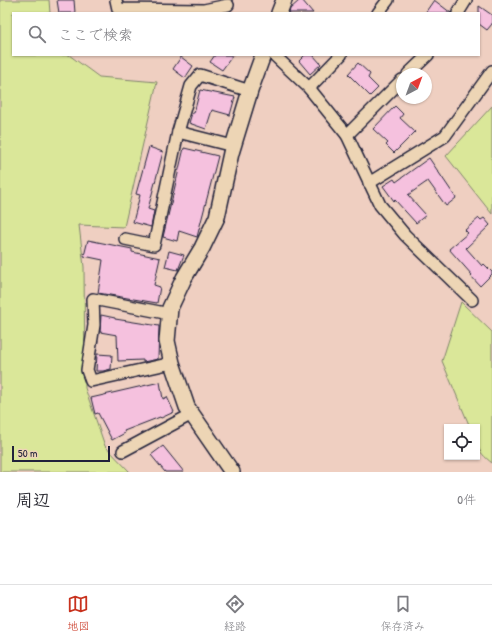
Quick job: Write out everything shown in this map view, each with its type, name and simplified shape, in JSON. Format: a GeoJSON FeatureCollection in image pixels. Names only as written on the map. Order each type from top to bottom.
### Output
{"type":"FeatureCollection","features":[{"type":"Feature","properties":{"kind":"street"},"geometry":{"type":"LineString","coordinates":[[116,0],[118,9],[204,10],[229,6]]}},
{"type":"Feature","properties":{"kind":"street"},"geometry":{"type":"LineString","coordinates":[[279,12],[284,0]]}},
{"type":"Feature","properties":{"kind":"street"},"geometry":{"type":"LineString","coordinates":[[379,12],[388,0]]}},
{"type":"Feature","properties":{"kind":"street"},"geometry":{"type":"LineString","coordinates":[[459,12],[466,0]]}},
{"type":"Feature","properties":{"kind":"street"},"geometry":{"type":"LineString","coordinates":[[232,472],[187,407],[166,341],[170,308],[184,278],[202,248],[217,217],[233,146],[263,56]]}},
{"type":"Feature","properties":{"kind":"street"},"geometry":{"type":"LineString","coordinates":[[275,56],[309,88],[347,135],[380,205],[405,234],[472,300]]}},
{"type":"Feature","properties":{"kind":"street"},"geometry":{"type":"LineString","coordinates":[[309,88],[340,56]]}},
{"type":"Feature","properties":{"kind":"street"},"geometry":{"type":"LineString","coordinates":[[414,68],[427,56]]}},
{"type":"Feature","properties":{"kind":"street"},"geometry":{"type":"LineString","coordinates":[[369,183],[445,136],[492,71]]}},
{"type":"Feature","properties":{"kind":"street"},"geometry":{"type":"LineString","coordinates":[[125,239],[154,245],[178,132],[191,86],[200,75],[250,91]]}},
{"type":"Feature","properties":{"kind":"street"},"geometry":{"type":"LineString","coordinates":[[347,135],[396,86]]}},
{"type":"Feature","properties":{"kind":"street"},"geometry":{"type":"LineString","coordinates":[[178,132],[233,146]]}},
{"type":"Feature","properties":{"kind":"street"},"geometry":{"type":"LineString","coordinates":[[170,314],[93,298],[94,325],[87,370],[91,381],[172,363]]}},
{"type":"Feature","properties":{"kind":"street"},"geometry":{"type":"LineString","coordinates":[[123,451],[192,414]]}},
{"type":"Feature","properties":{"kind":"green space"},"geometry":{"type":"Polygon","coordinates":[[[0,0],[49,0],[50,12],[12,12],[12,56],[70,56],[99,77],[157,82],[124,227],[79,225],[84,267],[85,388],[105,446],[130,472],[0,472],[0,0]]]}},
{"type":"Feature","properties":{"kind":"green space"},"geometry":{"type":"Polygon","coordinates":[[[492,106],[492,214],[446,156],[492,106]]]}},
{"type":"Feature","properties":{"kind":"green space"},"geometry":{"type":"Polygon","coordinates":[[[461,302],[492,332],[492,463],[480,451],[480,424],[469,424],[442,361],[461,302]]]}},
{"type":"Feature","properties":{"kind":"building"},"geometry":{"type":"Polygon","coordinates":[[[57,0],[74,0],[75,12],[59,12],[57,0]]]}},
{"type":"Feature","properties":{"kind":"building"},"geometry":{"type":"Polygon","coordinates":[[[302,0],[312,12],[289,12],[290,9],[302,0]]]}},
{"type":"Feature","properties":{"kind":"building"},"geometry":{"type":"Polygon","coordinates":[[[434,0],[450,12],[426,12],[434,0]]]}},
{"type":"Feature","properties":{"kind":"building"},"geometry":{"type":"Polygon","coordinates":[[[479,6],[492,15],[492,24],[487,30],[480,25],[479,6]]]}},
{"type":"Feature","properties":{"kind":"building"},"geometry":{"type":"Polygon","coordinates":[[[214,56],[232,56],[222,70],[210,62],[214,56]]]}},
{"type":"Feature","properties":{"kind":"building"},"geometry":{"type":"Polygon","coordinates":[[[304,56],[314,56],[321,64],[310,74],[299,61],[304,56]]]}},
{"type":"Feature","properties":{"kind":"building"},"geometry":{"type":"Polygon","coordinates":[[[181,57],[193,66],[185,78],[173,69],[181,57]]]}},
{"type":"Feature","properties":{"kind":"building"},"geometry":{"type":"Polygon","coordinates":[[[358,63],[370,74],[368,78],[378,88],[370,96],[348,74],[358,63]]]}},
{"type":"Feature","properties":{"kind":"building"},"geometry":{"type":"Polygon","coordinates":[[[200,90],[235,97],[230,115],[212,110],[206,129],[189,123],[192,113],[194,113],[200,90]]]}},
{"type":"Feature","properties":{"kind":"building"},"geometry":{"type":"Polygon","coordinates":[[[395,106],[403,114],[400,118],[415,132],[394,153],[386,145],[388,143],[373,129],[395,106]]]}},
{"type":"Feature","properties":{"kind":"building"},"geometry":{"type":"Polygon","coordinates":[[[149,147],[163,152],[148,209],[154,211],[151,227],[133,222],[140,195],[136,194],[149,147]]]}},
{"type":"Feature","properties":{"kind":"building"},"geometry":{"type":"Polygon","coordinates":[[[184,148],[218,156],[197,237],[179,231],[177,241],[163,237],[184,148]]]}},
{"type":"Feature","properties":{"kind":"building"},"geometry":{"type":"Polygon","coordinates":[[[429,158],[456,198],[446,206],[428,181],[408,195],[426,215],[416,223],[395,200],[394,201],[383,186],[394,179],[396,182],[429,158]]]}},
{"type":"Feature","properties":{"kind":"building"},"geometry":{"type":"Polygon","coordinates":[[[479,218],[481,220],[484,218],[490,225],[466,248],[482,266],[484,264],[492,272],[492,274],[480,286],[449,249],[468,233],[465,230],[479,218]]]}},
{"type":"Feature","properties":{"kind":"building"},"geometry":{"type":"Polygon","coordinates":[[[88,240],[132,249],[132,252],[160,258],[154,285],[160,287],[157,303],[98,293],[103,260],[84,256],[88,240]]]}},
{"type":"Feature","properties":{"kind":"building"},"geometry":{"type":"Polygon","coordinates":[[[169,251],[184,255],[178,270],[165,267],[169,251]]]}},
{"type":"Feature","properties":{"kind":"building"},"geometry":{"type":"Polygon","coordinates":[[[101,315],[115,319],[159,326],[158,359],[143,362],[143,360],[118,361],[117,335],[100,332],[101,315]]]}},
{"type":"Feature","properties":{"kind":"building"},"geometry":{"type":"Polygon","coordinates":[[[97,354],[112,355],[111,369],[96,371],[97,354]]]}},
{"type":"Feature","properties":{"kind":"building"},"geometry":{"type":"Polygon","coordinates":[[[160,382],[163,399],[167,397],[174,412],[124,431],[125,433],[112,440],[98,413],[95,414],[91,398],[160,382]]]}},
{"type":"Feature","properties":{"kind":"building"},"geometry":{"type":"Polygon","coordinates":[[[163,446],[184,472],[165,472],[151,455],[163,446]]]}}]}
